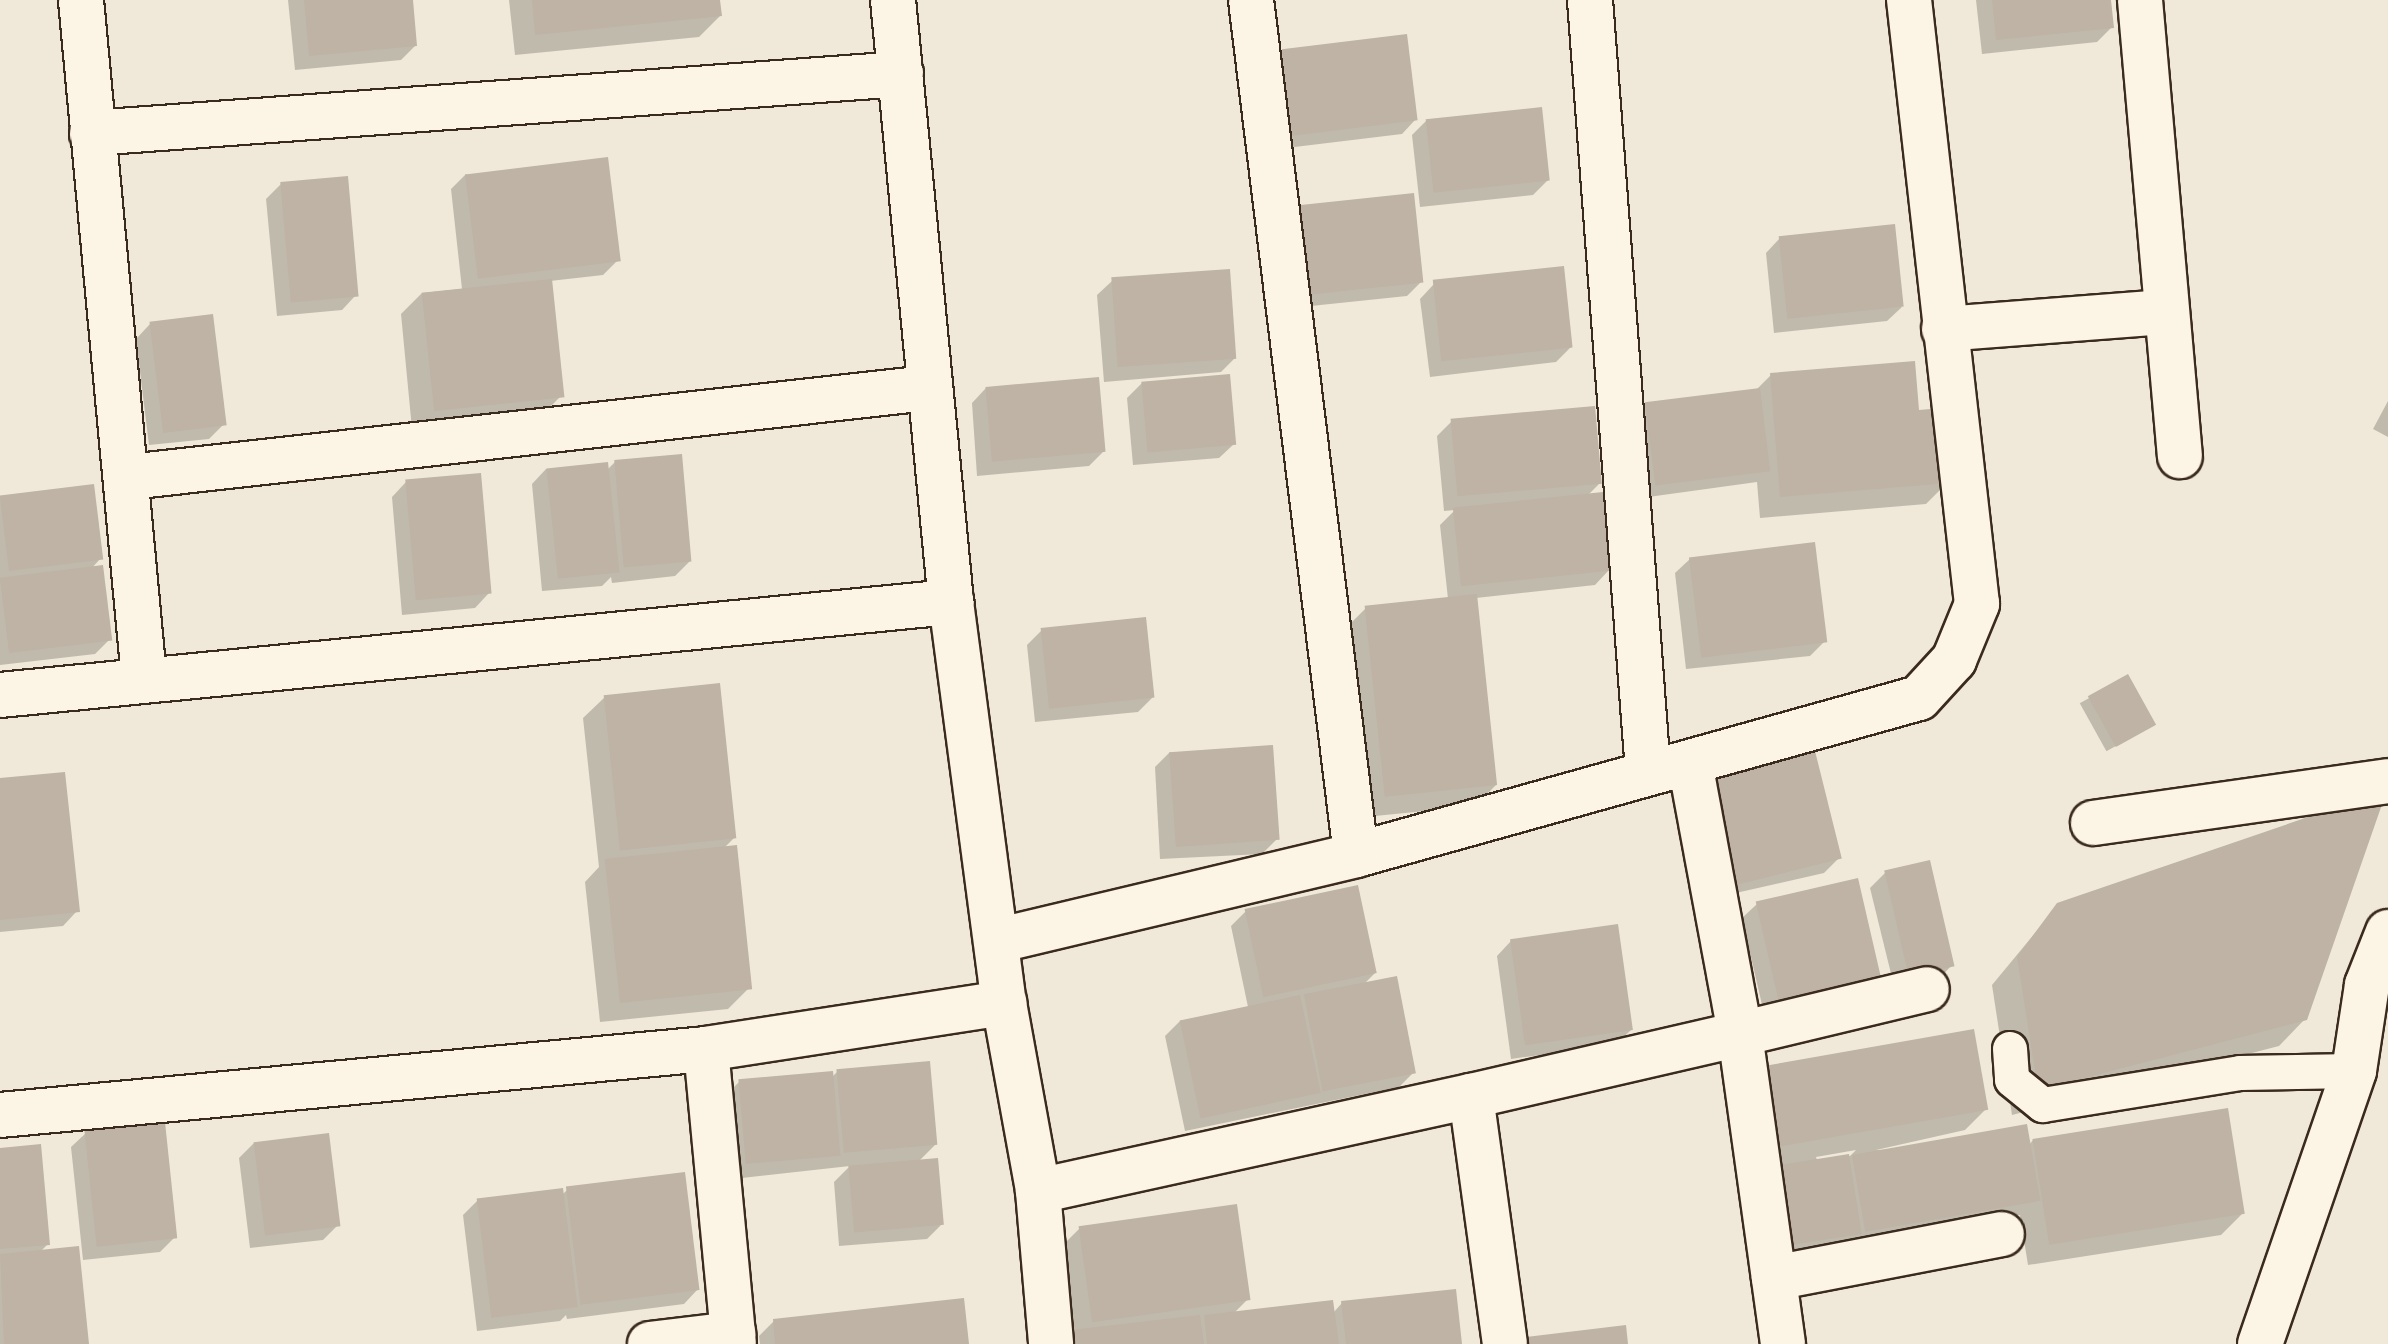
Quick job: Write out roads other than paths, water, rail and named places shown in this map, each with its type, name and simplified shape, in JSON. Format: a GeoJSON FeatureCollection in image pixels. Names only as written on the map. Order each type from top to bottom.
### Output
{"type":"FeatureCollection","features":[{"type":"Feature","properties":{"kind":"street"},"geometry":{"type":"LineString","coordinates":[[81,0],[129,477],[144,678]]}},
{"type":"Feature","properties":{"kind":"street"},"geometry":{"type":"LineString","coordinates":[[893,0],[927,388],[951,602],[1000,940],[1004,1003],[1038,1191],[1051,1344]]}},
{"type":"Feature","properties":{"kind":"street"},"geometry":{"type":"LineString","coordinates":[[1251,0],[1356,855]]}},
{"type":"Feature","properties":{"kind":"street"},"geometry":{"type":"LineString","coordinates":[[1590,0],[1648,771]]}},
{"type":"Feature","properties":{"kind":"street"},"geometry":{"type":"LineString","coordinates":[[1000,940],[1356,855],[1648,771],[1690,763],[1919,698],[1954,660],[1977,604],[1909,0]]}},
{"type":"Feature","properties":{"kind":"street"},"geometry":{"type":"LineString","coordinates":[[2140,0],[2180,456]]}},
{"type":"Feature","properties":{"kind":"street"},"geometry":{"type":"LineString","coordinates":[[92,133],[901,74]]}},
{"type":"Feature","properties":{"kind":"street"},"geometry":{"type":"LineString","coordinates":[[1944,329],[2165,312]]}},
{"type":"Feature","properties":{"kind":"street"},"geometry":{"type":"LineString","coordinates":[[129,477],[927,388]]}},
{"type":"Feature","properties":{"kind":"street"},"geometry":{"type":"LineString","coordinates":[[0,695],[144,678],[951,602]]}},
{"type":"Feature","properties":{"kind":"street"},"geometry":{"type":"LineString","coordinates":[[1690,763],[1740,1034],[1783,1344]]}},
{"type":"Feature","properties":{"kind":"street"},"geometry":{"type":"LineString","coordinates":[[2093,823],[2388,781]]}},
{"type":"Feature","properties":{"kind":"street"},"geometry":{"type":"LineString","coordinates":[[2260,1344],[2354,1071],[2367,985],[2388,932]]}},
{"type":"Feature","properties":{"kind":"street"},"geometry":{"type":"LineString","coordinates":[[1038,1191],[1471,1096],[1927,989]]}},
{"type":"Feature","properties":{"kind":"street"},"geometry":{"type":"LineString","coordinates":[[0,1115],[706,1049],[1004,1003]]}},
{"type":"Feature","properties":{"kind":"street"},"geometry":{"type":"LineString","coordinates":[[2354,1071],[2388,1028]]}},
{"type":"Feature","properties":{"kind":"street"},"geometry":{"type":"LineString","coordinates":[[650,1344],[734,1339],[706,1049]]}},
{"type":"Feature","properties":{"kind":"street"},"geometry":{"type":"LineString","coordinates":[[1471,1096],[1505,1344]]}},
{"type":"Feature","properties":{"kind":"street"},"geometry":{"type":"LineString","coordinates":[[1774,1278],[2002,1234]]}},
{"type":"Feature","properties":{"kind":"lane"},"geometry":{"type":"LineString","coordinates":[[2010,1049],[2012,1080],[2043,1105],[2240,1073],[2354,1071]]}}]}
